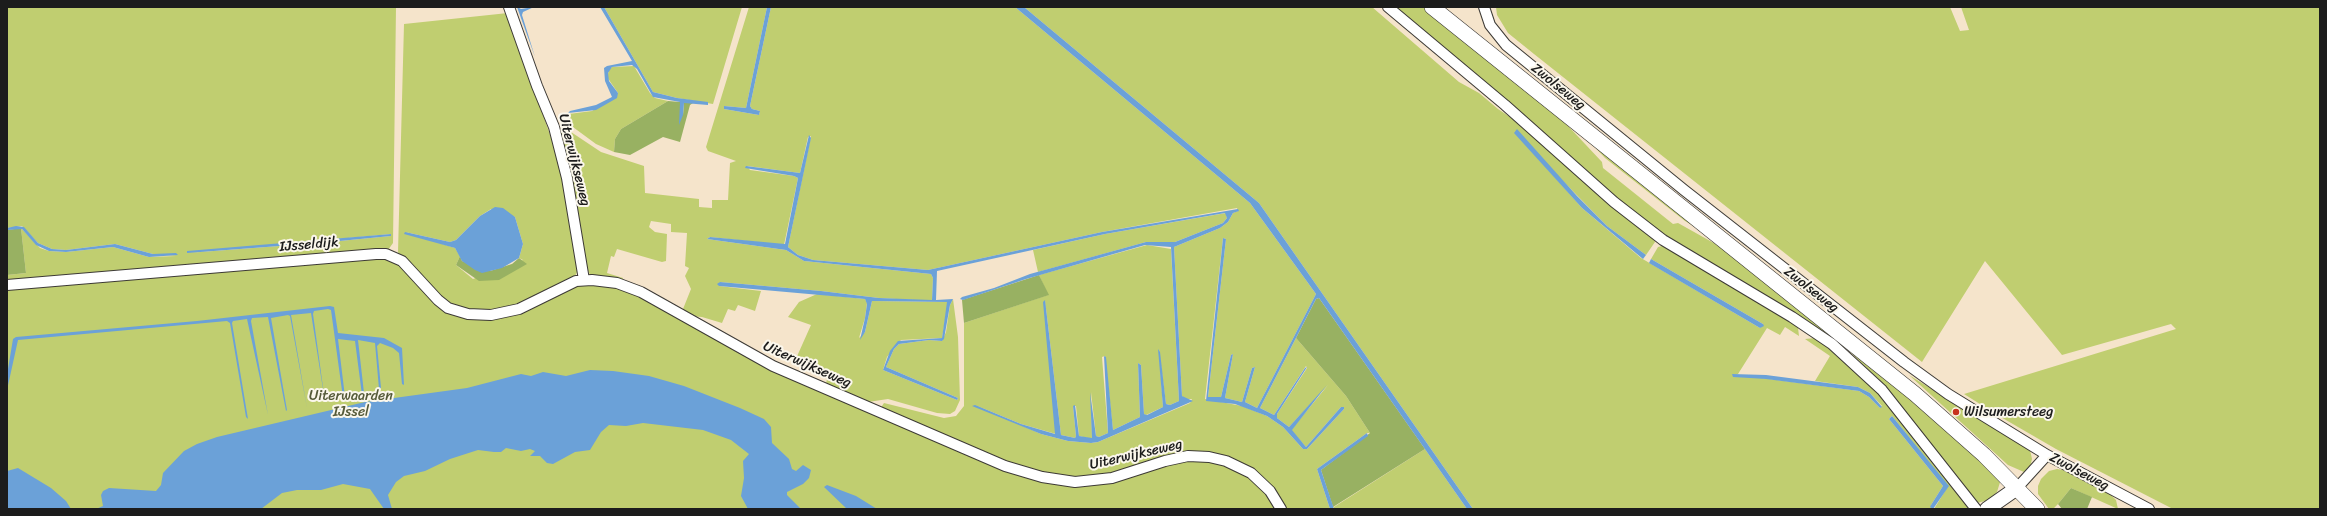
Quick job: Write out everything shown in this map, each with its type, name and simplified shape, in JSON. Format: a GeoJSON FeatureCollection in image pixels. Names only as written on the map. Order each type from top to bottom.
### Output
{"type":"FeatureCollection","features":[{"type":"Feature","properties":{"kind":"main road","name":"Zwolseweg"},"geometry":{"type":"LineString","coordinates":[[1432,7],[1915,394],[1984,455],[2037,509]]}},
{"type":"Feature","properties":{"kind":"street","name":"Uiterwijkseweg"},"geometry":{"type":"LineString","coordinates":[[509,7],[537,86],[554,127],[567,178],[584,280],[635,288],[773,366],[1006,466],[1042,477],[1075,482],[1112,478],[1165,461],[1188,456],[1209,457],[1226,461],[1251,473],[1270,491],[1281,509]]}},
{"type":"Feature","properties":{"kind":"street"},"geometry":{"type":"LineString","coordinates":[[1388,7],[1506,105],[1614,202],[1663,240],[1792,316],[1832,344],[1882,390],[1976,509]]}},
{"type":"Feature","properties":{"kind":"street","name":"Zwolseweg"},"geometry":{"type":"LineString","coordinates":[[1484,7],[1490,25],[1498,36],[1684,190],[1904,362],[1948,394],[2047,455],[2149,509]]}},
{"type":"Feature","properties":{"kind":"street","name":"IJsseldijk"},"geometry":{"type":"LineString","coordinates":[[7,285],[386,254],[402,261],[438,300],[448,308],[468,314],[491,315],[519,309],[563,286],[584,280]]}},
{"type":"Feature","properties":{"kind":"street"},"geometry":{"type":"LineString","coordinates":[[1987,509],[2017,488],[2047,455]]}},
{"type":"Feature","properties":{"kind":"green space"},"geometry":{"type":"Polygon","coordinates":[[[7,7],[396,7],[393,243],[388,250],[310,255],[7,283],[7,275],[26,273],[21,228],[40,248],[49,251],[66,252],[113,247],[149,257],[176,256],[153,254],[115,244],[66,250],[52,249],[38,243],[22,226],[7,228],[7,7]],[[391,234],[187,253],[319,243],[391,236],[391,234]]]}},
{"type":"Feature","properties":{"kind":"green space"},"geometry":{"type":"Polygon","coordinates":[[[604,7],[742,7],[713,104],[653,92],[604,7]]]}},
{"type":"Feature","properties":{"kind":"green space"},"geometry":{"type":"Polygon","coordinates":[[[749,7],[767,7],[746,108],[724,106],[724,109],[759,115],[760,111],[752,109],[750,106],[771,7],[1015,7],[1250,203],[1316,294],[1257,408],[1245,402],[1255,367],[1252,368],[1242,402],[1225,398],[1233,354],[1231,355],[1221,397],[1208,397],[1226,239],[1223,238],[1205,399],[1242,406],[1267,416],[1283,427],[1303,449],[1307,449],[1344,409],[1341,407],[1306,447],[1291,430],[1328,385],[1289,427],[1277,418],[1277,414],[1307,368],[1306,366],[1274,415],[1260,408],[1296,338],[1346,396],[1370,433],[1367,433],[1317,469],[1330,509],[1283,509],[1269,487],[1204,455],[1134,471],[1076,479],[1021,468],[882,410],[884,403],[944,418],[956,416],[964,406],[964,323],[1048,295],[1039,275],[1147,245],[1171,249],[1179,401],[1170,405],[1166,404],[1159,350],[1163,407],[1146,415],[1144,414],[1141,365],[1138,363],[1140,417],[1113,430],[1105,356],[1102,357],[1108,433],[1099,437],[1096,436],[1091,392],[1092,439],[1079,436],[1076,406],[1073,406],[1075,438],[1061,435],[1045,300],[1056,434],[1021,424],[975,405],[1041,434],[1068,441],[1091,443],[1098,442],[1190,403],[1192,399],[1185,399],[1182,396],[1174,247],[1220,228],[1228,222],[1233,213],[1238,211],[1237,208],[1102,232],[928,270],[813,260],[798,255],[788,247],[811,136],[808,137],[800,173],[747,166],[750,170],[794,176],[798,178],[784,245],[710,237],[707,239],[786,250],[804,261],[931,274],[933,278],[932,301],[879,298],[720,282],[719,286],[761,291],[755,311],[738,305],[735,311],[728,309],[722,323],[702,317],[690,316],[683,309],[691,289],[685,276],[689,268],[685,266],[687,233],[671,232],[671,224],[651,221],[649,227],[655,232],[667,234],[666,261],[662,262],[617,249],[614,257],[611,256],[607,273],[623,278],[623,282],[595,278],[590,275],[586,266],[559,129],[565,128],[601,152],[644,166],[645,193],[699,199],[699,207],[712,208],[712,200],[728,200],[730,163],[736,161],[708,151],[706,147],[749,7]]]}},
{"type":"Feature","properties":{"kind":"green space"},"geometry":{"type":"Polygon","coordinates":[[[1024,7],[1372,7],[1459,82],[1479,93],[1498,109],[1528,129],[1653,236],[1655,242],[1646,255],[1607,226],[1514,131],[1582,208],[1641,258],[1760,328],[1763,324],[1651,259],[1658,247],[1666,245],[1794,322],[1798,328],[1799,336],[1785,327],[1780,335],[1767,328],[1738,374],[1732,374],[1859,391],[1869,397],[1880,408],[1882,406],[1870,393],[1858,387],[1815,381],[1830,356],[1805,339],[1815,338],[1832,349],[1881,394],[1968,506],[1968,509],[1934,509],[1473,509],[1259,203],[1024,7]],[[1892,416],[1889,419],[1943,486],[1931,505],[1934,509],[1948,486],[1892,416]]]}},
{"type":"Feature","properties":{"kind":"green space"},"geometry":{"type":"Polygon","coordinates":[[[1394,7],[1424,7],[1554,111],[1602,162],[1603,168],[1673,224],[1678,223],[1728,251],[1853,348],[2001,479],[1997,492],[1989,500],[1977,503],[1877,378],[1849,351],[1833,339],[1652,229],[1394,7]]]}},
{"type":"Feature","properties":{"kind":"green space"},"geometry":{"type":"Polygon","coordinates":[[[1496,7],[1950,7],[1960,31],[1969,30],[1961,7],[2320,7],[2320,509],[2173,509],[2056,449],[1999,416],[1964,394],[2176,329],[2171,324],[2062,355],[1985,261],[1922,362],[1508,33],[1497,15],[1496,7]]]}},
{"type":"Feature","properties":{"kind":"green space"},"geometry":{"type":"Polygon","coordinates":[[[508,13],[559,161],[579,268],[574,278],[512,308],[478,312],[447,304],[400,257],[398,252],[404,24],[508,13]],[[491,209],[480,216],[456,240],[450,242],[405,232],[455,248],[460,256],[456,265],[473,279],[523,260],[519,258],[523,244],[515,217],[491,209]]]}},
{"type":"Feature","properties":{"kind":"green space"},"geometry":{"type":"Polygon","coordinates":[[[634,66],[650,93],[655,98],[668,101],[621,129],[615,139],[614,152],[596,144],[562,119],[561,115],[592,111],[618,93],[607,77],[609,70],[612,67],[634,66]]]}},
{"type":"Feature","properties":{"kind":"green space"},"geometry":{"type":"Polygon","coordinates":[[[668,101],[680,102],[683,115],[684,103],[693,103],[690,105],[680,142],[663,137],[630,155],[614,152],[615,139],[621,129],[668,101]]]}},
{"type":"Feature","properties":{"kind":"green space"},"geometry":{"type":"Polygon","coordinates":[[[1588,140],[1700,230],[1685,221],[1605,158],[1588,140]]]}},
{"type":"Feature","properties":{"kind":"green space"},"geometry":{"type":"Polygon","coordinates":[[[1226,213],[1227,218],[1223,223],[1175,242],[1146,242],[1038,272],[1033,250],[1105,234],[1226,213]]]}},
{"type":"Feature","properties":{"kind":"green space"},"geometry":{"type":"Polygon","coordinates":[[[21,228],[26,273],[7,275],[7,230],[21,228]]]}},
{"type":"Feature","properties":{"kind":"green space","name":"Uiterwaarden IJssel"},"geometry":{"type":"Polygon","coordinates":[[[367,256],[396,261],[434,300],[490,318],[584,283],[622,287],[716,338],[1010,467],[1086,482],[1197,458],[1236,468],[1260,485],[1278,509],[7,509],[7,287],[367,256]]]}},
{"type":"Feature","properties":{"kind":"green space"},"geometry":{"type":"Polygon","coordinates":[[[460,256],[462,261],[490,271],[512,264],[519,258],[527,264],[499,280],[479,281],[456,265],[460,256]]]}},
{"type":"Feature","properties":{"kind":"green space"},"geometry":{"type":"Polygon","coordinates":[[[1039,275],[1049,295],[964,323],[962,300],[1039,275]]]}},
{"type":"Feature","properties":{"kind":"green space"},"geometry":{"type":"Polygon","coordinates":[[[817,294],[865,299],[867,303],[865,318],[859,338],[865,332],[872,301],[948,302],[942,338],[901,340],[887,357],[883,370],[957,400],[958,398],[886,367],[894,349],[899,344],[929,340],[942,341],[946,332],[950,305],[953,299],[958,337],[960,400],[955,411],[950,414],[937,413],[888,399],[868,402],[826,384],[827,379],[794,363],[811,325],[788,317],[799,302],[817,294]]]}},
{"type":"Feature","properties":{"kind":"green space"},"geometry":{"type":"Polygon","coordinates":[[[1319,298],[1425,449],[1333,507],[1321,470],[1370,433],[1346,396],[1296,338],[1316,299],[1319,298]]]}},
{"type":"Feature","properties":{"kind":"green space"},"geometry":{"type":"Polygon","coordinates":[[[1909,375],[2030,450],[2032,459],[2030,467],[2024,472],[2008,465],[1909,375]]]}},
{"type":"Feature","properties":{"kind":"green space"},"geometry":{"type":"Polygon","coordinates":[[[1425,449],[1467,509],[1334,509],[1334,507],[1425,449]]]}},
{"type":"Feature","properties":{"kind":"green space"},"geometry":{"type":"Polygon","coordinates":[[[2057,469],[2063,470],[2111,495],[2116,500],[2118,509],[2071,488],[2053,509],[2049,509],[2038,494],[2038,486],[2041,479],[2049,471],[2057,469]]]}},
{"type":"Feature","properties":{"kind":"green space"},"geometry":{"type":"Polygon","coordinates":[[[2071,488],[2092,497],[2087,509],[2062,509],[2058,504],[2071,488]]]}},
{"type":"Feature","properties":{"kind":"water"},"geometry":{"type":"Polygon","coordinates":[[[517,7],[521,9],[534,7],[523,12],[522,15],[535,57],[517,7]]]}},
{"type":"Feature","properties":{"kind":"water"},"geometry":{"type":"Polygon","coordinates":[[[600,7],[604,7],[653,92],[677,98],[708,102],[708,105],[684,103],[683,115],[679,125],[680,102],[653,97],[637,69],[632,65],[612,67],[608,73],[609,81],[618,93],[617,98],[596,110],[568,113],[570,111],[596,105],[612,97],[605,81],[604,68],[607,66],[632,61],[600,7]]]}},
{"type":"Feature","properties":{"kind":"water"},"geometry":{"type":"Polygon","coordinates":[[[767,7],[771,7],[750,106],[752,109],[760,111],[759,115],[724,109],[724,106],[746,108],[767,7]]]}},
{"type":"Feature","properties":{"kind":"water"},"geometry":{"type":"Polygon","coordinates":[[[1015,7],[1024,7],[1259,203],[1473,509],[1467,509],[1319,298],[1316,299],[1260,408],[1274,415],[1307,367],[1277,414],[1277,418],[1289,427],[1327,385],[1292,430],[1306,447],[1341,407],[1344,407],[1344,409],[1307,449],[1303,449],[1283,427],[1267,416],[1235,404],[1206,401],[1223,238],[1226,239],[1208,397],[1221,397],[1231,355],[1233,354],[1225,398],[1242,402],[1252,368],[1255,367],[1245,402],[1257,408],[1316,294],[1250,203],[1015,7]]]}},
{"type":"Feature","properties":{"kind":"water"},"geometry":{"type":"Polygon","coordinates":[[[1517,129],[1577,196],[1607,226],[1646,255],[1643,259],[1582,208],[1514,133],[1517,129]]]}},
{"type":"Feature","properties":{"kind":"water"},"geometry":{"type":"Polygon","coordinates":[[[809,135],[811,138],[788,247],[798,255],[813,260],[928,270],[1102,232],[1238,209],[1239,211],[1233,213],[1228,222],[1220,228],[1174,247],[1182,396],[1193,401],[1098,442],[1091,443],[1068,441],[1041,434],[972,406],[975,405],[1021,424],[1055,434],[1043,302],[1045,300],[1061,435],[1075,438],[1076,436],[1073,406],[1075,405],[1079,436],[1092,438],[1090,392],[1096,436],[1099,437],[1108,433],[1104,356],[1106,357],[1113,430],[1140,417],[1138,363],[1141,365],[1144,414],[1147,415],[1163,407],[1158,349],[1160,352],[1166,404],[1170,405],[1179,401],[1171,247],[1145,245],[1026,279],[963,300],[960,299],[962,297],[994,288],[1030,274],[1146,242],[1175,242],[1223,223],[1227,218],[1225,213],[1105,234],[937,271],[936,300],[953,299],[950,305],[944,339],[942,341],[929,340],[899,344],[894,349],[886,367],[958,398],[957,400],[883,370],[890,351],[898,341],[942,338],[947,302],[872,301],[865,332],[860,340],[867,304],[865,299],[719,286],[717,284],[720,282],[879,298],[932,300],[933,278],[931,274],[804,261],[786,250],[707,239],[710,237],[785,244],[798,178],[794,176],[745,168],[746,166],[800,173],[809,135]]]}},
{"type":"Feature","properties":{"kind":"water"},"geometry":{"type":"Polygon","coordinates":[[[495,207],[503,208],[515,217],[523,244],[519,258],[502,268],[482,273],[462,261],[455,248],[404,234],[405,232],[450,242],[456,240],[480,216],[495,207]]]}},
{"type":"Feature","properties":{"kind":"water"},"geometry":{"type":"Polygon","coordinates":[[[16,226],[24,227],[38,243],[52,249],[66,250],[115,244],[153,254],[176,253],[178,255],[149,257],[113,247],[66,252],[49,251],[36,245],[22,229],[7,230],[7,228],[16,226]]]}},
{"type":"Feature","properties":{"kind":"water"},"geometry":{"type":"Polygon","coordinates":[[[391,234],[391,236],[319,243],[187,253],[187,251],[391,234]]]}},
{"type":"Feature","properties":{"kind":"water"},"geometry":{"type":"Polygon","coordinates":[[[1651,259],[1763,324],[1764,326],[1760,328],[1649,263],[1651,259]]]}},
{"type":"Feature","properties":{"kind":"water"},"geometry":{"type":"Polygon","coordinates":[[[330,306],[334,307],[338,333],[384,338],[402,348],[404,385],[402,384],[399,353],[393,348],[380,343],[377,346],[381,388],[379,389],[375,343],[358,340],[364,393],[362,395],[355,341],[338,339],[345,397],[343,398],[331,310],[328,309],[314,311],[313,314],[325,402],[311,313],[291,315],[307,408],[290,316],[288,315],[271,318],[286,411],[268,317],[252,318],[251,321],[268,415],[247,319],[233,321],[232,323],[248,419],[246,417],[230,323],[227,321],[18,340],[7,390],[7,375],[13,339],[16,337],[197,321],[330,306]]]}},
{"type":"Feature","properties":{"kind":"water"},"geometry":{"type":"Polygon","coordinates":[[[590,370],[613,371],[649,376],[684,386],[764,419],[771,427],[772,443],[789,459],[792,469],[796,471],[803,465],[811,470],[809,478],[803,484],[787,492],[787,495],[801,509],[748,509],[741,496],[744,478],[743,461],[749,454],[731,440],[703,430],[643,423],[626,426],[609,425],[601,432],[590,450],[575,452],[553,464],[547,463],[540,456],[530,456],[535,451],[530,449],[521,451],[506,448],[501,452],[478,450],[450,459],[425,471],[404,476],[396,482],[388,495],[392,509],[384,509],[370,489],[343,484],[321,490],[297,490],[282,493],[261,509],[96,509],[103,506],[101,495],[103,491],[109,488],[156,491],[161,485],[163,473],[184,451],[197,444],[217,437],[365,402],[467,388],[521,374],[531,376],[543,372],[566,376],[590,370]]]}},
{"type":"Feature","properties":{"kind":"water"},"geometry":{"type":"Polygon","coordinates":[[[1732,374],[1766,375],[1858,387],[1870,393],[1882,407],[1880,408],[1869,397],[1859,391],[1766,379],[1733,377],[1732,374]]]}},
{"type":"Feature","properties":{"kind":"water"},"geometry":{"type":"Polygon","coordinates":[[[1892,416],[1949,486],[1933,509],[1930,507],[1943,486],[1889,419],[1892,416]]]}},
{"type":"Feature","properties":{"kind":"water"},"geometry":{"type":"Polygon","coordinates":[[[1367,433],[1368,436],[1321,470],[1334,509],[1330,509],[1317,469],[1367,433]]]}},
{"type":"Feature","properties":{"kind":"water"},"geometry":{"type":"Polygon","coordinates":[[[18,468],[51,488],[66,501],[71,509],[7,509],[7,471],[18,468]]]}},
{"type":"Feature","properties":{"kind":"water"},"geometry":{"type":"Polygon","coordinates":[[[827,485],[856,496],[877,509],[847,509],[824,487],[827,485]]]}},
{"type":"Feature","properties":{"kind":"place","name":"Wilsumersteeg"},"geometry":{"type":"Point","coordinates":[1956,412]}}]}
